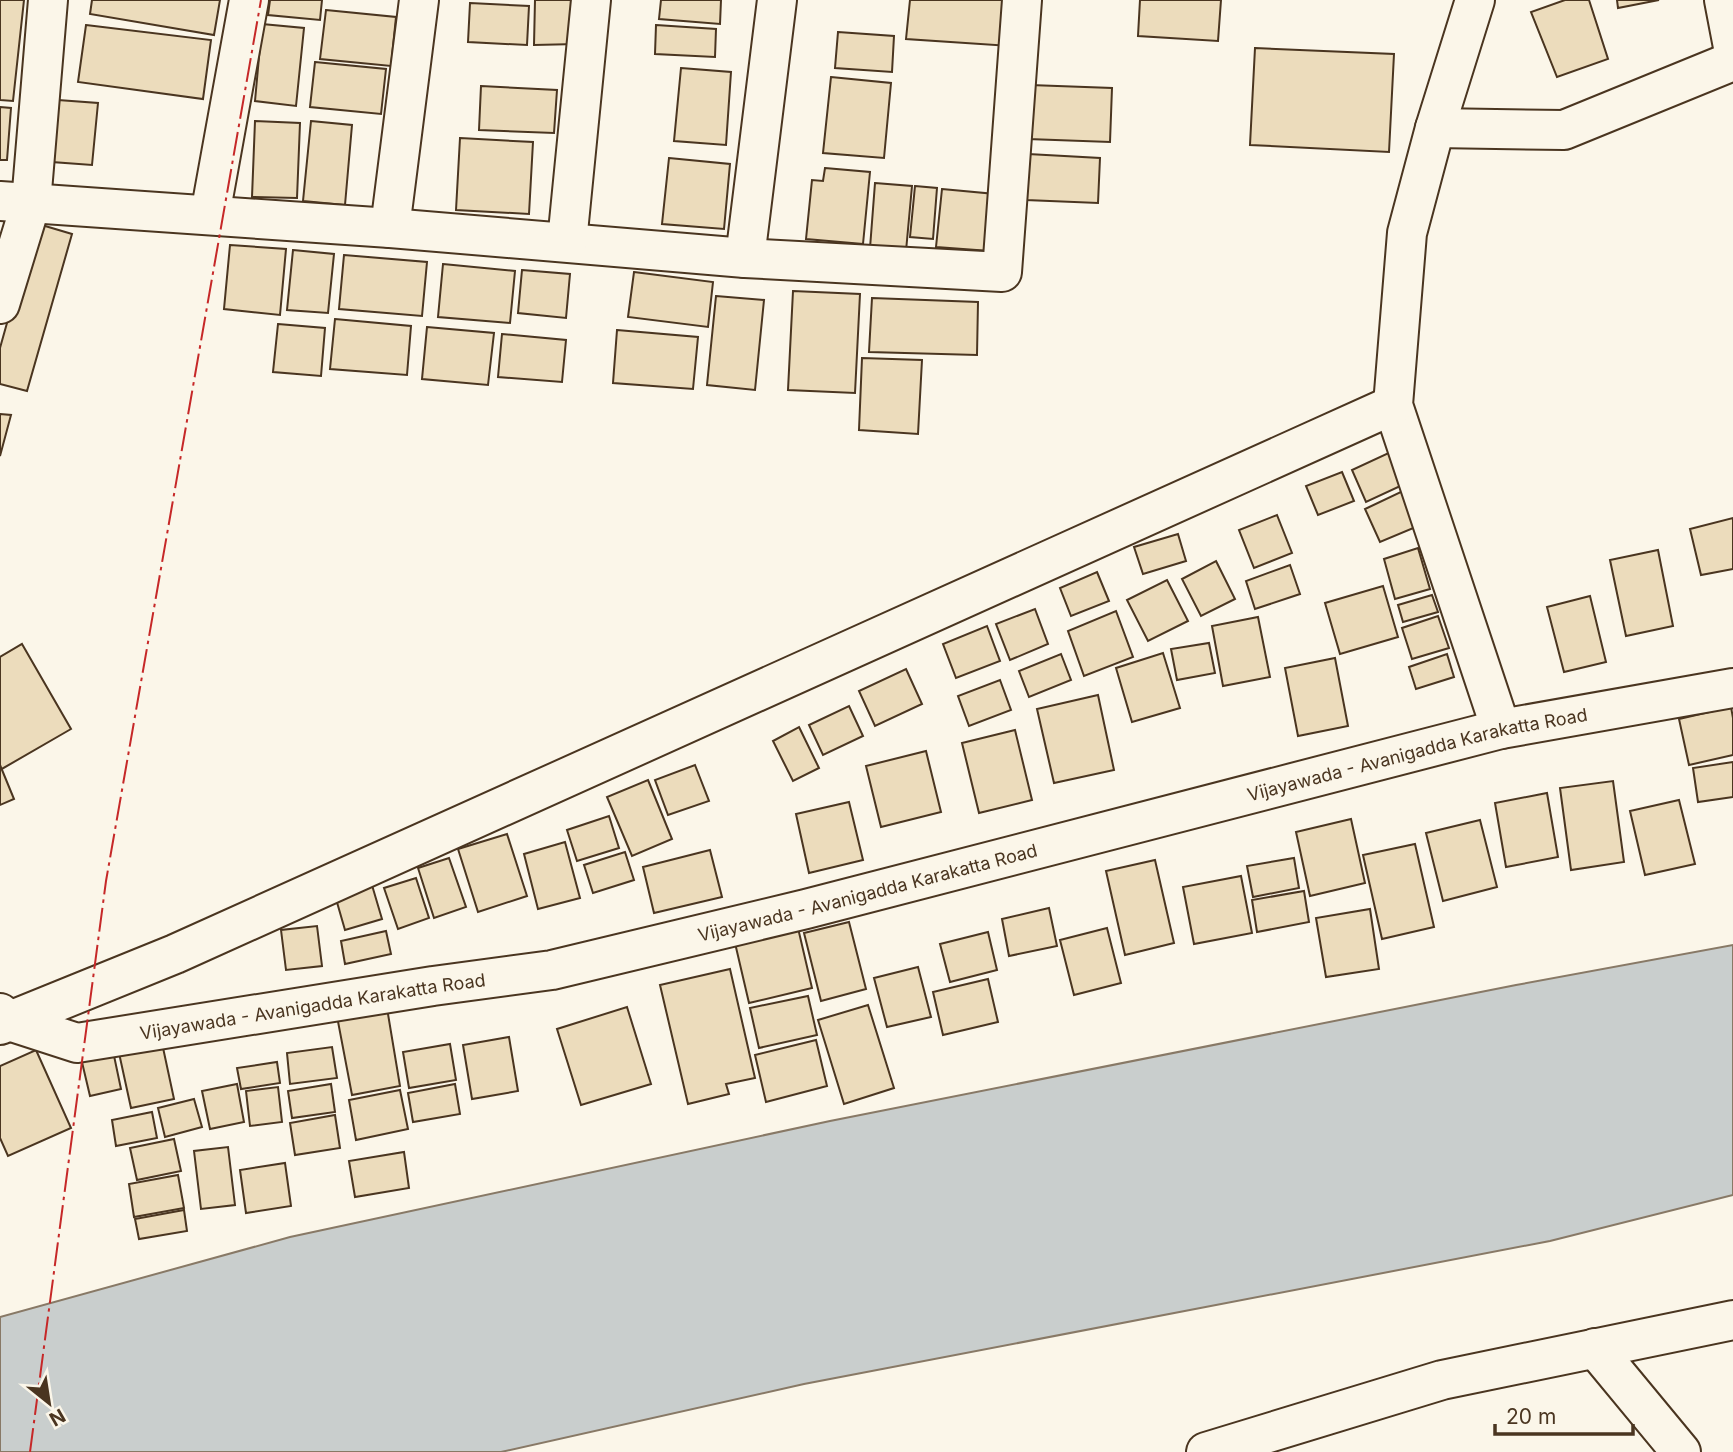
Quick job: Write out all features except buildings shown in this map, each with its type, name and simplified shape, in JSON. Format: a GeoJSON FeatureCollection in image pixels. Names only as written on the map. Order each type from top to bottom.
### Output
{"type":"FeatureCollection","features":[{"type":"Feature","properties":{"kind":"street"},"geometry":{"type":"LineString","coordinates":[[0,304],[48,0]]}},
{"type":"Feature","properties":{"kind":"street"},"geometry":{"type":"LineString","coordinates":[[210,215],[248,0]]}},
{"type":"Feature","properties":{"kind":"street"},"geometry":{"type":"LineString","coordinates":[[390,228],[419,0]]}},
{"type":"Feature","properties":{"kind":"street"},"geometry":{"type":"LineString","coordinates":[[567,242],[590,0]]}},
{"type":"Feature","properties":{"kind":"street"},"geometry":{"type":"LineString","coordinates":[[745,258],[777,0]]}},
{"type":"Feature","properties":{"kind":"street"},"geometry":{"type":"LineString","coordinates":[[16,202],[390,228],[745,258],[1002,272],[1023,0]]}},
{"type":"Feature","properties":{"kind":"street"},"geometry":{"type":"LineString","coordinates":[[1475,0],[1435,128],[1407,233],[1393,405],[1501,729]]}},
{"type":"Feature","properties":{"kind":"street"},"geometry":{"type":"LineString","coordinates":[[1724,0],[1733,47]]}},
{"type":"Feature","properties":{"kind":"street"},"geometry":{"type":"LineString","coordinates":[[1435,128],[1564,131],[1733,61]]}},
{"type":"Feature","properties":{"kind":"street"},"geometry":{"type":"LineString","coordinates":[[3,1020],[187,948],[1393,405]]}},
{"type":"Feature","properties":{"kind":"street","name":"Vijayawada - Avanigadda Karakatta Road"},"geometry":{"type":"LineString","coordinates":[[3,1020],[77,1043],[433,986],[552,970],[806,909],[1501,729],[1733,688]]}},
{"type":"Feature","properties":{"kind":"street"},"geometry":{"type":"LineString","coordinates":[[1206,1452],[1441,1380],[1733,1320]]}},
{"type":"Feature","properties":{"kind":"street"},"geometry":{"type":"LineString","coordinates":[[1595,1348],[1681,1452]]}},
{"type":"Feature","properties":{"kind":"shaded area"},"geometry":{"type":"Polygon","coordinates":[[[1733,945],[1733,1195],[1550,1241],[804,1384],[501,1452],[0,1452],[0,1317],[290,1237],[830,1121],[1516,985],[1733,945]]]}},
{"type":"Feature","properties":{"kind":"power"},"geometry":{"type":"LineString","coordinates":[[30,1452],[106,881],[261,0]]}}]}
